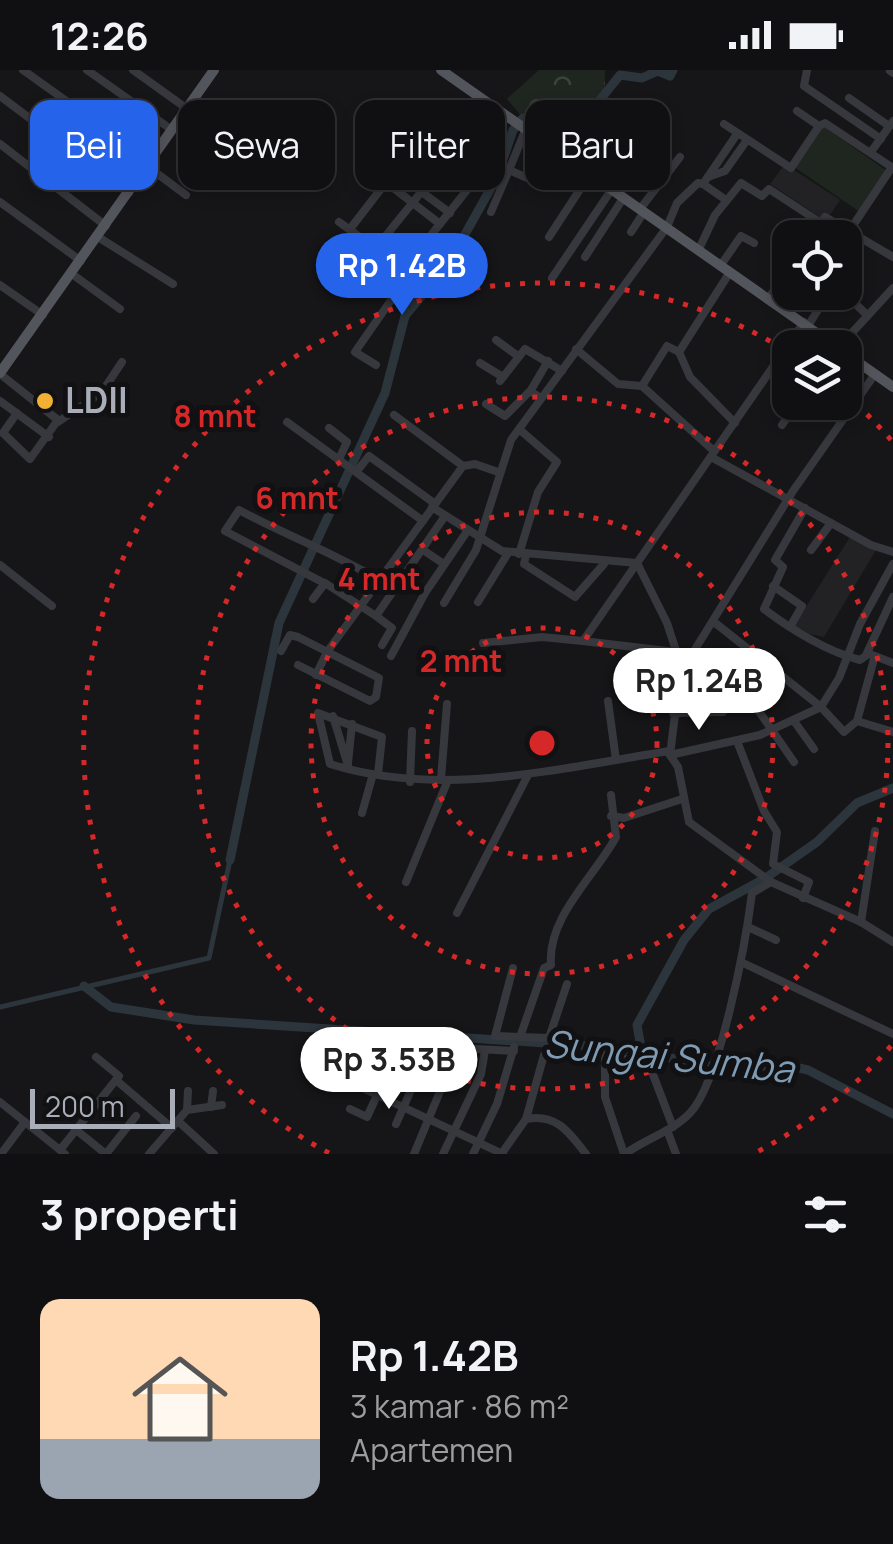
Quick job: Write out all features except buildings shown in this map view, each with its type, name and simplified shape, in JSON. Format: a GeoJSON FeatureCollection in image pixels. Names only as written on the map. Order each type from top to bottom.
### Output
{"type":"FeatureCollection","features":[{"type":"Feature","properties":{"kind":"main road"},"geometry":{"type":"LineString","coordinates":[[192,100],[214,70]]}},
{"type":"Feature","properties":{"kind":"main road"},"geometry":{"type":"LineString","coordinates":[[442,70],[483,100]]}},
{"type":"Feature","properties":{"kind":"main road"},"geometry":{"type":"LineString","coordinates":[[505,116],[525,130]]}},
{"type":"Feature","properties":{"kind":"main road"},"geometry":{"type":"LineString","coordinates":[[158,151],[178,121]]}},
{"type":"Feature","properties":{"kind":"main road"},"geometry":{"type":"LineString","coordinates":[[0,374],[131,190]]}},
{"type":"Feature","properties":{"kind":"main road"},"geometry":{"type":"LineString","coordinates":[[613,190],[814,330]]}},
{"type":"Feature","properties":{"kind":"main road"},"geometry":{"type":"LineString","coordinates":[[862,365],[893,387]]}},
{"type":"Feature","properties":{"kind":"street"},"geometry":{"type":"LineString","coordinates":[[23,70],[63,100]]}},
{"type":"Feature","properties":{"kind":"street"},"geometry":{"type":"LineString","coordinates":[[86,70],[178,128]]}},
{"type":"Feature","properties":{"kind":"street"},"geometry":{"type":"LineString","coordinates":[[133,70],[178,102]]}},
{"type":"Feature","properties":{"kind":"street"},"geometry":{"type":"LineString","coordinates":[[807,70],[804,86],[880,138]]}},
{"type":"Feature","properties":{"kind":"street"},"geometry":{"type":"LineString","coordinates":[[0,96],[129,193]]}},
{"type":"Feature","properties":{"kind":"street"},"geometry":{"type":"LineString","coordinates":[[849,98],[891,124],[871,152]]}},
{"type":"Feature","properties":{"kind":"street"},"geometry":{"type":"LineString","coordinates":[[797,110],[818,126]]}},
{"type":"Feature","properties":{"kind":"street"},"geometry":{"type":"LineString","coordinates":[[724,124],[790,168],[818,126],[825,123],[871,152],[893,168],[857,220]]}},
{"type":"Feature","properties":{"kind":"street"},"geometry":{"type":"LineString","coordinates":[[491,212],[509,170],[520,127]]}},
{"type":"Feature","properties":{"kind":"street"},"geometry":{"type":"LineString","coordinates":[[705,180],[737,134]]}},
{"type":"Feature","properties":{"kind":"street"},"geometry":{"type":"LineString","coordinates":[[444,603],[480,538],[498,472],[518,428],[667,227],[677,203],[696,184],[725,171],[747,140]]}},
{"type":"Feature","properties":{"kind":"street"},"geometry":{"type":"LineString","coordinates":[[0,144],[106,226]]}},
{"type":"Feature","properties":{"kind":"street"},"geometry":{"type":"LineString","coordinates":[[630,232],[680,157]]}},
{"type":"Feature","properties":{"kind":"street"},"geometry":{"type":"LineString","coordinates":[[509,170],[525,177]]}},
{"type":"Feature","properties":{"kind":"street"},"geometry":{"type":"LineString","coordinates":[[158,172],[186,195]]}},
{"type":"Feature","properties":{"kind":"street"},"geometry":{"type":"LineString","coordinates":[[705,180],[726,200]]}},
{"type":"Feature","properties":{"kind":"street"},"geometry":{"type":"LineString","coordinates":[[884,180],[893,187]]}},
{"type":"Feature","properties":{"kind":"street"},"geometry":{"type":"LineString","coordinates":[[698,250],[726,200],[740,184],[762,196],[769,189],[817,220]]}},
{"type":"Feature","properties":{"kind":"street"},"geometry":{"type":"LineString","coordinates":[[350,229],[381,190]]}},
{"type":"Feature","properties":{"kind":"street"},"geometry":{"type":"LineString","coordinates":[[396,190],[440,224]]}},
{"type":"Feature","properties":{"kind":"street"},"geometry":{"type":"LineString","coordinates":[[419,190],[450,212]]}},
{"type":"Feature","properties":{"kind":"street"},"geometry":{"type":"LineString","coordinates":[[376,365],[356,352],[411,274],[440,224],[468,190]]}},
{"type":"Feature","properties":{"kind":"street"},"geometry":{"type":"LineString","coordinates":[[549,237],[580,190]]}},
{"type":"Feature","properties":{"kind":"street"},"geometry":{"type":"LineString","coordinates":[[552,278],[606,190]]}},
{"type":"Feature","properties":{"kind":"street"},"geometry":{"type":"LineString","coordinates":[[376,248],[422,192]]}},
{"type":"Feature","properties":{"kind":"street"},"geometry":{"type":"LineString","coordinates":[[585,257],[624,197]]}},
{"type":"Feature","properties":{"kind":"street"},"geometry":{"type":"LineString","coordinates":[[0,202],[81,260]]}},
{"type":"Feature","properties":{"kind":"street"},"geometry":{"type":"LineString","coordinates":[[339,222],[411,274]]}},
{"type":"Feature","properties":{"kind":"street"},"geometry":{"type":"LineString","coordinates":[[679,352],[741,236],[754,244]]}},
{"type":"Feature","properties":{"kind":"street"},"geometry":{"type":"LineString","coordinates":[[98,237],[173,284]]}},
{"type":"Feature","properties":{"kind":"street"},"geometry":{"type":"LineString","coordinates":[[862,238],[893,257]]}},
{"type":"Feature","properties":{"kind":"street"},"geometry":{"type":"LineString","coordinates":[[72,274],[120,309]]}},
{"type":"Feature","properties":{"kind":"street"},"geometry":{"type":"LineString","coordinates":[[0,286],[43,315]]}},
{"type":"Feature","properties":{"kind":"street"},"geometry":{"type":"LineString","coordinates":[[768,299],[772,293]]}},
{"type":"Feature","properties":{"kind":"street"},"geometry":{"type":"LineString","coordinates":[[853,330],[891,294]]}},
{"type":"Feature","properties":{"kind":"street"},"geometry":{"type":"LineString","coordinates":[[583,641],[816,310]]}},
{"type":"Feature","properties":{"kind":"street"},"geometry":{"type":"LineString","coordinates":[[862,310],[866,314]]}},
{"type":"Feature","properties":{"kind":"street"},"geometry":{"type":"LineString","coordinates":[[496,340],[518,356]]}},
{"type":"Feature","properties":{"kind":"street"},"geometry":{"type":"LineString","coordinates":[[576,349],[618,384],[642,386],[712,453],[831,523],[892,549]]}},
{"type":"Feature","properties":{"kind":"street"},"geometry":{"type":"LineString","coordinates":[[642,386],[664,349],[679,352],[689,366],[689,376],[734,423]]}},
{"type":"Feature","properties":{"kind":"street"},"geometry":{"type":"LineString","coordinates":[[480,363],[502,378],[526,350],[562,371]]}},
{"type":"Feature","properties":{"kind":"street"},"geometry":{"type":"LineString","coordinates":[[486,404],[505,416],[531,390],[548,361]]}},
{"type":"Feature","properties":{"kind":"street"},"geometry":{"type":"LineString","coordinates":[[16,412],[3,433],[26,457],[34,457],[58,421],[102,392],[122,362]]}},
{"type":"Feature","properties":{"kind":"street"},"geometry":{"type":"LineString","coordinates":[[0,374],[58,421]]}},
{"type":"Feature","properties":{"kind":"street"},"geometry":{"type":"LineString","coordinates":[[862,394],[876,374]]}},
{"type":"Feature","properties":{"kind":"street"},"geometry":{"type":"LineString","coordinates":[[531,390],[542,398]]}},
{"type":"Feature","properties":{"kind":"street"},"geometry":{"type":"LineString","coordinates":[[0,401],[49,437]]}},
{"type":"Feature","properties":{"kind":"street"},"geometry":{"type":"LineString","coordinates":[[394,415],[463,466]]}},
{"type":"Feature","properties":{"kind":"street"},"geometry":{"type":"LineString","coordinates":[[782,425],[785,420]]}},
{"type":"Feature","properties":{"kind":"street"},"geometry":{"type":"LineString","coordinates":[[844,420],[790,498],[682,672],[670,753],[678,767],[688,822],[768,879],[861,922],[893,942]]}},
{"type":"Feature","properties":{"kind":"street"},"geometry":{"type":"LineString","coordinates":[[287,422],[423,521]]}},
{"type":"Feature","properties":{"kind":"street"},"geometry":{"type":"LineString","coordinates":[[328,428],[347,443],[348,465]]}},
{"type":"Feature","properties":{"kind":"street"},"geometry":{"type":"LineString","coordinates":[[518,428],[557,461],[533,505],[524,564],[575,598],[604,564]]}},
{"type":"Feature","properties":{"kind":"street"},"geometry":{"type":"LineString","coordinates":[[348,465],[369,456],[445,516],[508,553],[637,564]]}},
{"type":"Feature","properties":{"kind":"street"},"geometry":{"type":"LineString","coordinates":[[316,675],[327,652],[463,466],[476,464],[498,472]]}},
{"type":"Feature","properties":{"kind":"street"},"geometry":{"type":"LineString","coordinates":[[805,508],[775,560],[783,567],[763,606],[790,627],[845,656],[893,663]]}},
{"type":"Feature","properties":{"kind":"street"},"geometry":{"type":"LineString","coordinates":[[379,580],[317,544],[300,543],[238,510],[224,529],[303,570],[376,616],[392,628],[382,645]]}},
{"type":"Feature","properties":{"kind":"street"},"geometry":{"type":"LineString","coordinates":[[376,616],[445,516]]}},
{"type":"Feature","properties":{"kind":"street"},"geometry":{"type":"LineString","coordinates":[[811,550],[831,523]]}},
{"type":"Feature","properties":{"kind":"street"},"geometry":{"type":"LineString","coordinates":[[391,656],[468,530]]}},
{"type":"Feature","properties":{"kind":"street"},"geometry":{"type":"LineString","coordinates":[[423,550],[444,564]]}},
{"type":"Feature","properties":{"kind":"street"},"geometry":{"type":"LineString","coordinates":[[478,602],[508,553]]}},
{"type":"Feature","properties":{"kind":"street"},"geometry":{"type":"LineString","coordinates":[[637,564],[682,672]]}},
{"type":"Feature","properties":{"kind":"street"},"geometry":{"type":"LineString","coordinates":[[362,813],[375,774],[383,738],[333,716],[317,715],[327,759],[375,774],[410,782],[528,775],[737,741],[774,730],[821,706],[840,678],[845,656],[893,564]]}},
{"type":"Feature","properties":{"kind":"street"},"geometry":{"type":"LineString","coordinates":[[0,565],[52,606]]}},
{"type":"Feature","properties":{"kind":"street"},"geometry":{"type":"LineString","coordinates":[[312,599],[324,583]]}},
{"type":"Feature","properties":{"kind":"street"},"geometry":{"type":"LineString","coordinates":[[773,586],[802,606],[790,627]]}},
{"type":"Feature","properties":{"kind":"street"},"geometry":{"type":"LineString","coordinates":[[714,622],[821,706],[844,732],[858,721],[871,657],[893,597]]}},
{"type":"Feature","properties":{"kind":"street"},"geometry":{"type":"LineString","coordinates":[[281,651],[292,635],[379,678],[376,697],[370,701],[298,665]]}},
{"type":"Feature","properties":{"kind":"street"},"geometry":{"type":"LineString","coordinates":[[483,642],[542,636],[676,652]]}},
{"type":"Feature","properties":{"kind":"street"},"geometry":{"type":"LineString","coordinates":[[608,700],[616,760]]}},
{"type":"Feature","properties":{"kind":"street"},"geometry":{"type":"LineString","coordinates":[[406,882],[445,779],[447,704]]}},
{"type":"Feature","properties":{"kind":"street"},"geometry":{"type":"LineString","coordinates":[[758,710],[794,762]]}},
{"type":"Feature","properties":{"kind":"street"},"geometry":{"type":"LineString","coordinates":[[674,713],[723,712]]}},
{"type":"Feature","properties":{"kind":"street"},"geometry":{"type":"LineString","coordinates":[[333,716],[349,766]]}},
{"type":"Feature","properties":{"kind":"street"},"geometry":{"type":"LineString","coordinates":[[794,721],[814,750]]}},
{"type":"Feature","properties":{"kind":"street"},"geometry":{"type":"LineString","coordinates":[[858,721],[893,732]]}},
{"type":"Feature","properties":{"kind":"street"},"geometry":{"type":"LineString","coordinates":[[349,766],[354,746],[352,724]]}},
{"type":"Feature","properties":{"kind":"street"},"geometry":{"type":"LineString","coordinates":[[410,782],[412,731]]}},
{"type":"Feature","properties":{"kind":"street"},"geometry":{"type":"LineString","coordinates":[[737,741],[764,811],[777,832],[779,843],[772,860],[778,869],[809,882],[803,898]]}},
{"type":"Feature","properties":{"kind":"street"},"geometry":{"type":"LineString","coordinates":[[457,913],[528,775]]}},
{"type":"Feature","properties":{"kind":"street"},"geometry":{"type":"LineString","coordinates":[[473,1154],[541,974],[551,965],[553,942],[584,882],[616,837],[611,795]]}},
{"type":"Feature","properties":{"kind":"street"},"geometry":{"type":"LineString","coordinates":[[611,816],[639,814],[682,799]]}},
{"type":"Feature","properties":{"kind":"street"},"geometry":{"type":"LineString","coordinates":[[861,922],[875,831]]}},
{"type":"Feature","properties":{"kind":"street"},"geometry":{"type":"LineString","coordinates":[[676,1154],[670,1128],[650,1064],[605,1054],[604,1096],[624,1154],[670,1128],[704,1095],[743,964],[752,893],[768,879]]}},
{"type":"Feature","properties":{"kind":"street"},"geometry":{"type":"LineString","coordinates":[[748,927],[776,940]]}},
{"type":"Feature","properties":{"kind":"street"},"geometry":{"type":"LineString","coordinates":[[743,964],[893,1034]]}},
{"type":"Feature","properties":{"kind":"street"},"geometry":{"type":"LineString","coordinates":[[513,968],[494,1034],[515,1043]]}},
{"type":"Feature","properties":{"kind":"street"},"geometry":{"type":"LineString","coordinates":[[414,1154],[458,1048],[484,1050],[549,1038],[567,984]]}},
{"type":"Feature","properties":{"kind":"street"},"geometry":{"type":"LineString","coordinates":[[350,1109],[365,1121],[399,1048]]}},
{"type":"Feature","properties":{"kind":"street"},"geometry":{"type":"LineString","coordinates":[[443,1154],[481,1074],[484,1050]]}},
{"type":"Feature","properties":{"kind":"street"},"geometry":{"type":"LineString","coordinates":[[368,1054],[391,1064]]}},
{"type":"Feature","properties":{"kind":"street"},"geometry":{"type":"LineString","coordinates":[[358,1086],[503,1154],[526,1118],[544,1055]]}},
{"type":"Feature","properties":{"kind":"street"},"geometry":{"type":"LineString","coordinates":[[396,1124],[426,1056]]}},
{"type":"Feature","properties":{"kind":"street"},"geometry":{"type":"LineString","coordinates":[[0,1102],[62,1152],[75,1129],[119,1075],[96,1057]]}},
{"type":"Feature","properties":{"kind":"street"},"geometry":{"type":"LineString","coordinates":[[116,1080],[214,1154]]}},
{"type":"Feature","properties":{"kind":"street"},"geometry":{"type":"LineString","coordinates":[[149,1154],[187,1110],[188,1091]]}},
{"type":"Feature","properties":{"kind":"street"},"geometry":{"type":"LineString","coordinates":[[212,1107],[213,1091]]}},
{"type":"Feature","properties":{"kind":"street"},"geometry":{"type":"LineString","coordinates":[[187,1110],[222,1105]]}},
{"type":"Feature","properties":{"kind":"street"},"geometry":{"type":"LineString","coordinates":[[75,1129],[106,1154],[136,1116]]}},
{"type":"Feature","properties":{"kind":"street"},"geometry":{"type":"LineString","coordinates":[[526,1118],[555,1120],[586,1154]]}},
{"type":"Feature","properties":{"kind":"street"},"geometry":{"type":"LineString","coordinates":[[0,1154],[25,1122]]}},
{"type":"Feature","properties":{"kind":"shaded area"},"geometry":{"type":"Polygon","coordinates":[[[785,164],[840,200],[824,220],[770,184],[785,164]]]}},
{"type":"Feature","properties":{"kind":"shaded area"},"geometry":{"type":"Polygon","coordinates":[[[850,537],[876,550],[824,637],[794,626],[850,537]]]}},
{"type":"Feature","properties":{"kind":"green space"},"geometry":{"type":"Polygon","coordinates":[[[539,70],[605,70],[604,100],[525,100],[525,120],[507,99],[539,70]]]}},
{"type":"Feature","properties":{"kind":"green space"},"geometry":{"type":"Polygon","coordinates":[[[823,126],[887,171],[860,212],[794,167],[823,126]]]}},
{"type":"Feature","properties":{"kind":"waterway"},"geometry":{"type":"LineString","coordinates":[[230,860],[279,623],[385,393],[405,316],[449,263],[497,177],[513,130],[523,118],[579,126],[620,75],[642,78],[658,71],[670,76],[673,70]]}},
{"type":"Feature","properties":{"kind":"waterway"},"geometry":{"type":"LineString","coordinates":[[642,1053],[637,1025],[684,940],[709,909],[764,879],[817,842],[857,803],[893,788]]}},
{"type":"Feature","properties":{"kind":"waterway"},"geometry":{"type":"LineString","coordinates":[[0,1007],[209,958],[230,860]]}},
{"type":"Feature","properties":{"kind":"waterway","name":"Sungai Sumba"},"geometry":{"type":"LineString","coordinates":[[84,986],[111,1007],[194,1020],[622,1048],[719,1068],[785,1065],[808,1070],[893,1114]]}},
{"type":"Feature","properties":{"kind":"place","name":"LDII"},"geometry":{"type":"Point","coordinates":[45,401]}}]}
